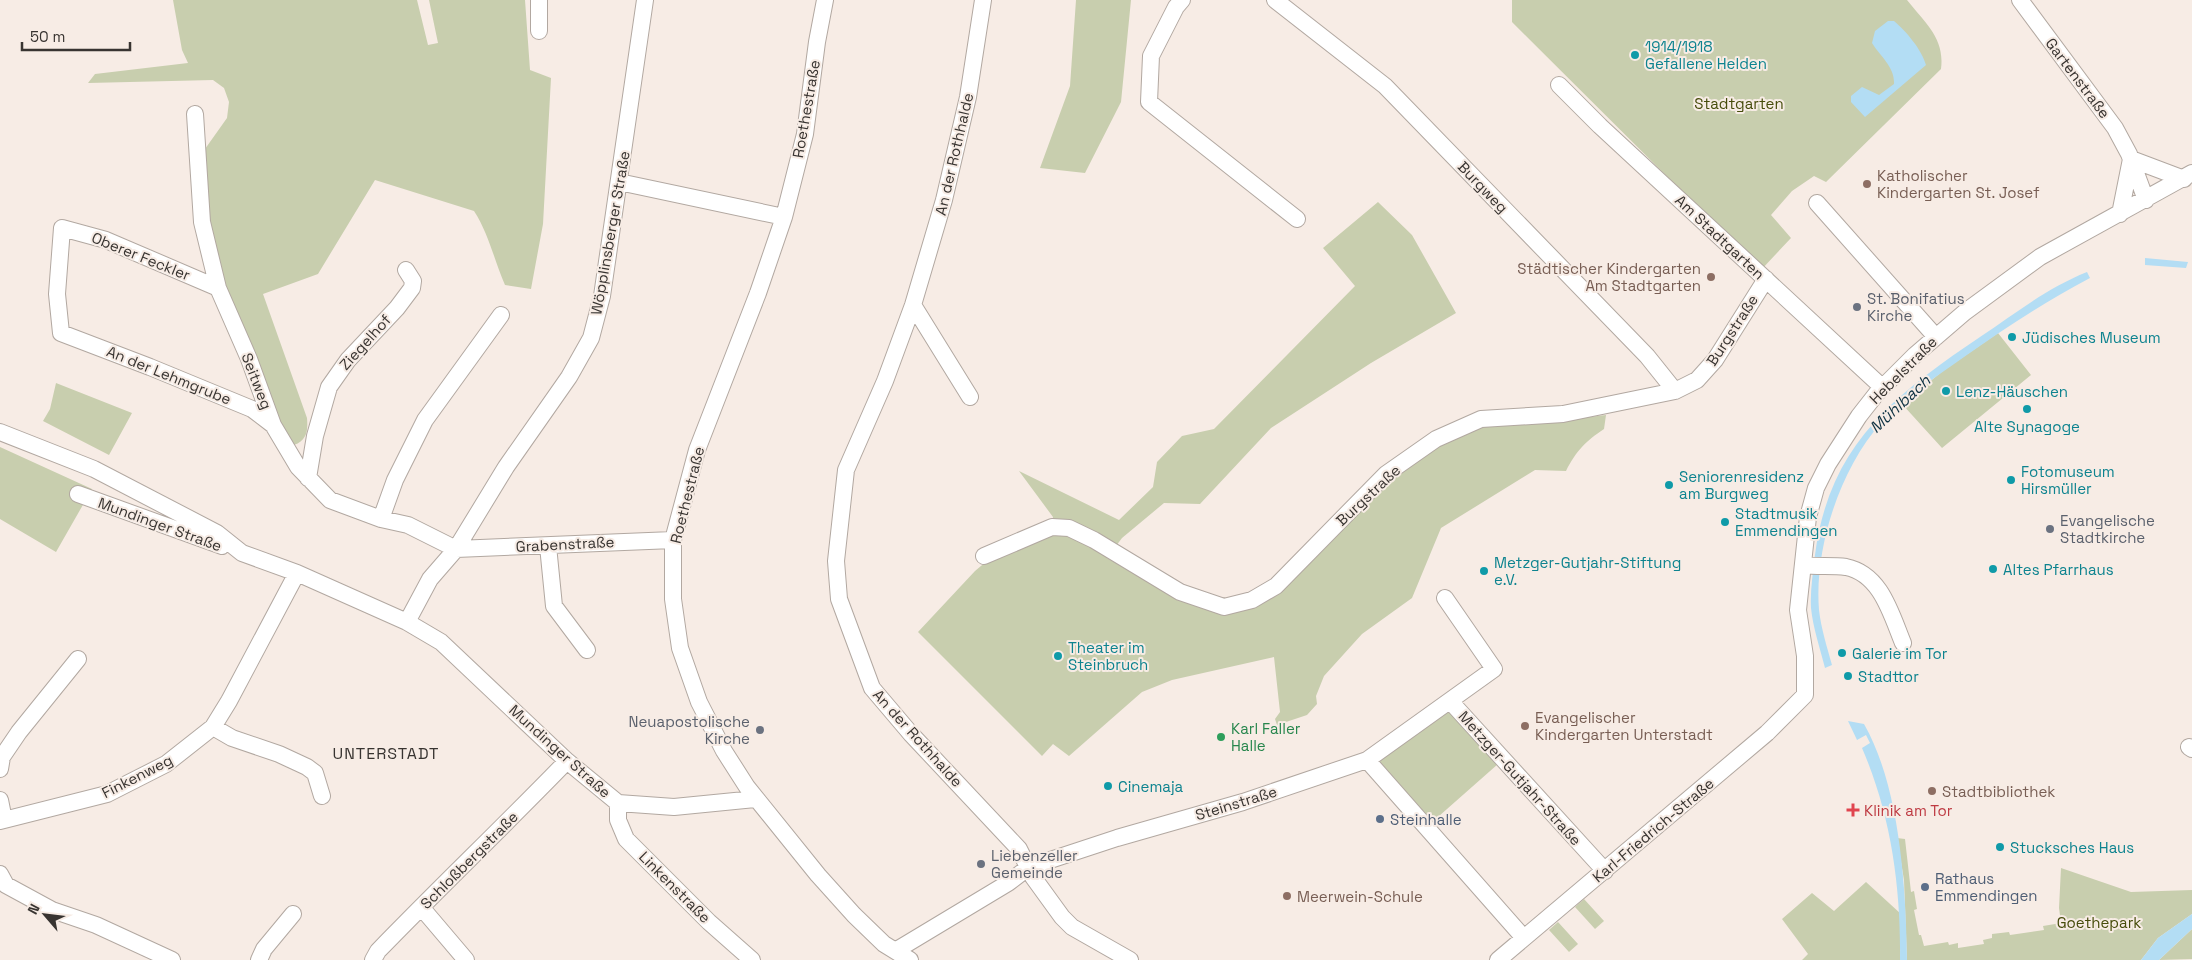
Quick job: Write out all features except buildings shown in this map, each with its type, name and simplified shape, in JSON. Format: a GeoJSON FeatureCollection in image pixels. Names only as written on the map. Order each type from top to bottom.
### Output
{"type":"FeatureCollection","features":[{"type":"Feature","properties":{"kind":"street"},"geometry":{"type":"LineString","coordinates":[[539,0],[540,31]]}},
{"type":"Feature","properties":{"kind":"street","name":"Wöpplinsberger Straße"},"geometry":{"type":"LineString","coordinates":[[407,622],[430,579],[456,549],[506,467],[569,377],[591,338],[602,296],[645,0]]}},
{"type":"Feature","properties":{"kind":"street","name":"Roethestraße"},"geometry":{"type":"LineString","coordinates":[[755,800],[724,751],[699,702],[680,648],[673,599],[673,540],[697,450],[758,292],[784,217],[805,134],[817,42],[825,0]]}},
{"type":"Feature","properties":{"kind":"street","name":"An der Rothhalde"},"geometry":{"type":"LineString","coordinates":[[983,0],[968,97],[944,200],[913,305],[885,381],[846,470],[836,560],[839,599],[865,672],[877,694],[911,734],[1019,849],[1028,867],[1062,917],[1072,927],[1130,960]]}},
{"type":"Feature","properties":{"kind":"street"},"geometry":{"type":"LineString","coordinates":[[1182,0],[1148,50],[1149,102],[1297,219]]}},
{"type":"Feature","properties":{"kind":"street","name":"Burgweg"},"geometry":{"type":"LineString","coordinates":[[1275,0],[1385,86],[1648,356],[1675,391]]}},
{"type":"Feature","properties":{"kind":"street","name":"Gartenstraße"},"geometry":{"type":"LineString","coordinates":[[2020,0],[2115,128],[2131,159],[2146,200]]}},
{"type":"Feature","properties":{"kind":"street","name":"Am Stadtgarten"},"geometry":{"type":"LineString","coordinates":[[1559,85],[1600,126],[1882,387]]}},
{"type":"Feature","properties":{"kind":"street","name":"Seitweg"},"geometry":{"type":"LineString","coordinates":[[195,114],[202,222],[218,288],[249,358],[273,425],[298,467],[330,500],[380,519],[408,525],[456,549]]}},
{"type":"Feature","properties":{"kind":"street"},"geometry":{"type":"LineString","coordinates":[[2120,214],[2131,159],[2188,176]]}},
{"type":"Feature","properties":{"kind":"street","name":"Hebelstraße"},"geometry":{"type":"LineString","coordinates":[[1805,695],[1805,656],[1798,610],[1813,566],[1808,517],[1816,488],[1841,442],[1882,387],[1936,337],[2040,257],[2188,176]]}},
{"type":"Feature","properties":{"kind":"street"},"geometry":{"type":"LineString","coordinates":[[619,182],[784,217]]}},
{"type":"Feature","properties":{"kind":"street"},"geometry":{"type":"LineString","coordinates":[[1817,203],[1936,337]]}},
{"type":"Feature","properties":{"kind":"street","name":"Oberer Feckler"},"geometry":{"type":"LineString","coordinates":[[61,333],[56,294],[62,228],[106,240],[218,288]]}},
{"type":"Feature","properties":{"kind":"street","name":"Ziegelhof"},"geometry":{"type":"LineString","coordinates":[[308,478],[315,436],[329,387],[348,360],[397,308],[412,288],[413,281],[406,270]]}},
{"type":"Feature","properties":{"kind":"street","name":"Burgstraße"},"geometry":{"type":"LineString","coordinates":[[984,556],[1052,527],[1069,528],[1094,540],[1180,592],[1224,607],[1252,600],[1276,586],[1386,474],[1436,439],[1482,419],[1563,414],[1675,391],[1696,380],[1715,360],[1766,279]]}},
{"type":"Feature","properties":{"kind":"street"},"geometry":{"type":"LineString","coordinates":[[913,305],[970,397]]}},
{"type":"Feature","properties":{"kind":"street"},"geometry":{"type":"LineString","coordinates":[[380,519],[395,480],[425,420],[501,315]]}},
{"type":"Feature","properties":{"kind":"street","name":"An der Lehmgrube"},"geometry":{"type":"LineString","coordinates":[[61,333],[252,409],[273,425]]}},
{"type":"Feature","properties":{"kind":"street","name":"Mundinger Straße"},"geometry":{"type":"LineString","coordinates":[[0,432],[94,469],[216,533],[242,553]]}},
{"type":"Feature","properties":{"kind":"street","name":"Mundinger Straße"},"geometry":{"type":"LineString","coordinates":[[78,494],[296,573],[407,622],[441,642],[568,761],[618,803],[674,807],[755,800]]}},
{"type":"Feature","properties":{"kind":"street","name":"Grabenstraße"},"geometry":{"type":"LineString","coordinates":[[456,549],[673,540]]}},
{"type":"Feature","properties":{"kind":"street"},"geometry":{"type":"LineString","coordinates":[[548,546],[554,606],[587,650]]}},
{"type":"Feature","properties":{"kind":"street"},"geometry":{"type":"LineString","coordinates":[[1813,566],[1845,567],[1866,574],[1883,595],[1903,643]]}},
{"type":"Feature","properties":{"kind":"street","name":"Finkenweg"},"geometry":{"type":"LineString","coordinates":[[2,820],[107,794],[166,764],[213,727],[229,701],[296,573]]}},
{"type":"Feature","properties":{"kind":"street","name":"Metzger-Gutjahr-Straße"},"geometry":{"type":"LineString","coordinates":[[1444,598],[1494,669],[1450,701],[1605,871]]}},
{"type":"Feature","properties":{"kind":"street"},"geometry":{"type":"LineString","coordinates":[[0,769],[2,757],[18,732],[78,659]]}},
{"type":"Feature","properties":{"kind":"street","name":"Karl-Friedrich-Straße"},"geometry":{"type":"LineString","coordinates":[[1498,960],[1782,720],[1805,695]]}},
{"type":"Feature","properties":{"kind":"street","name":"Steinstraße"},"geometry":{"type":"LineString","coordinates":[[895,951],[1008,883],[1028,867],[1117,838],[1243,802],[1367,760],[1450,701]]}},
{"type":"Feature","properties":{"kind":"street"},"geometry":{"type":"LineString","coordinates":[[213,727],[232,738],[279,754],[306,767],[315,773],[322,796]]}},
{"type":"Feature","properties":{"kind":"street"},"geometry":{"type":"LineString","coordinates":[[1367,760],[1524,938]]}},
{"type":"Feature","properties":{"kind":"street","name":"Schloßbergstraße"},"geometry":{"type":"LineString","coordinates":[[373,960],[378,951],[421,907],[483,848],[568,761]]}},
{"type":"Feature","properties":{"kind":"street"},"geometry":{"type":"LineString","coordinates":[[0,800],[2,820]]}},
{"type":"Feature","properties":{"kind":"street"},"geometry":{"type":"LineString","coordinates":[[755,800],[854,915],[895,951],[910,960]]}},
{"type":"Feature","properties":{"kind":"street","name":"Linkenstraße"},"geometry":{"type":"LineString","coordinates":[[618,803],[618,820],[626,838],[709,922],[752,960]]}},
{"type":"Feature","properties":{"kind":"street"},"geometry":{"type":"LineString","coordinates":[[0,874],[6,885],[52,910],[96,925],[172,960]]}},
{"type":"Feature","properties":{"kind":"street"},"geometry":{"type":"LineString","coordinates":[[421,907],[466,960]]}},
{"type":"Feature","properties":{"kind":"street"},"geometry":{"type":"LineString","coordinates":[[259,960],[264,949],[293,914]]}},
{"type":"Feature","properties":{"kind":"green space"},"geometry":{"type":"Polygon","coordinates":[[[173,0],[417,0],[428,45],[438,43],[429,0],[525,0],[530,70],[551,78],[543,224],[531,289],[505,285],[488,238],[474,211],[375,180],[318,274],[263,294],[307,418],[306,434],[302,440],[294,445],[287,438],[225,291],[207,222],[205,149],[227,118],[229,102],[224,88],[213,80],[88,83],[95,74],[188,63],[182,50],[173,0]]]}},
{"type":"Feature","properties":{"kind":"green space"},"geometry":{"type":"Polygon","coordinates":[[[1076,0],[1131,0],[1121,102],[1085,173],[1040,168],[1070,86],[1076,0]]]}},
{"type":"Feature","properties":{"kind":"green space","name":"Stadtgarten"},"geometry":{"type":"Polygon","coordinates":[[[1512,0],[1907,0],[1927,24],[1937,40],[1940,48],[1941,69],[1826,182],[1814,176],[1792,191],[1771,215],[1791,238],[1761,270],[1512,22],[1512,0]]]}},
{"type":"Feature","properties":{"kind":"green space"},"geometry":{"type":"Polygon","coordinates":[[[1378,202],[1412,235],[1456,313],[1371,363],[1271,428],[1200,504],[1164,503],[1122,538],[1107,558],[1179,599],[1258,604],[1408,465],[1441,444],[1486,425],[1545,422],[1606,415],[1604,429],[1582,447],[1566,471],[1535,470],[1441,528],[1412,598],[1362,634],[1324,676],[1316,696],[1317,704],[1307,715],[1277,725],[1275,719],[1280,712],[1274,657],[1172,680],[1142,692],[1069,756],[1053,744],[1042,756],[918,632],[975,571],[988,560],[1052,527],[1053,517],[1019,471],[1119,520],[1153,487],[1157,462],[1182,436],[1214,429],[1355,286],[1323,248],[1378,202]]]}},
{"type":"Feature","properties":{"kind":"green space"},"geometry":{"type":"Polygon","coordinates":[[[1998,333],[2031,375],[1942,448],[1902,404],[1944,370],[1998,333]]]}},
{"type":"Feature","properties":{"kind":"green space"},"geometry":{"type":"Polygon","coordinates":[[[56,383],[132,413],[109,455],[43,421],[50,409],[56,383]]]}},
{"type":"Feature","properties":{"kind":"green space"},"geometry":{"type":"Polygon","coordinates":[[[0,447],[92,489],[56,552],[0,519],[0,447]]]}},
{"type":"Feature","properties":{"kind":"green space"},"geometry":{"type":"Polygon","coordinates":[[[1447,708],[1498,764],[1430,824],[1375,760],[1447,708]]]}},
{"type":"Feature","properties":{"kind":"green space","name":"Goethepark"},"geometry":{"type":"Polygon","coordinates":[[[1897,838],[1905,839],[1911,892],[1914,891],[1917,909],[1914,910],[1919,935],[1921,935],[1924,946],[1948,942],[1949,945],[1958,943],[1958,948],[1984,944],[1983,940],[1992,938],[1992,934],[2009,932],[2010,935],[2044,930],[2043,926],[2061,923],[2059,908],[2061,868],[2131,892],[2192,890],[2192,914],[2158,938],[2141,960],[1907,960],[1904,880],[1897,838]]]}},
{"type":"Feature","properties":{"kind":"green space"},"geometry":{"type":"Polygon","coordinates":[[[1866,882],[1901,914],[1900,960],[1802,960],[1808,954],[1782,919],[1812,893],[1834,911],[1866,882]]]}},
{"type":"Feature","properties":{"kind":"green space"},"geometry":{"type":"Polygon","coordinates":[[[1584,899],[1604,921],[1595,929],[1575,907],[1584,899]]]}},
{"type":"Feature","properties":{"kind":"green space"},"geometry":{"type":"Polygon","coordinates":[[[1558,922],[1578,944],[1569,952],[1549,930],[1558,922]]]}},
{"type":"Feature","properties":{"kind":"green space"},"geometry":{"type":"Polygon","coordinates":[[[2192,929],[2192,959],[2159,960],[2192,929]]]}},
{"type":"Feature","properties":{"kind":"water"},"geometry":{"type":"Polygon","coordinates":[[[1888,21],[1894,21],[1908,35],[1921,53],[1926,65],[1865,117],[1851,102],[1851,96],[1862,87],[1879,95],[1894,84],[1890,67],[1872,43],[1875,31],[1888,21]]]}},
{"type":"Feature","properties":{"kind":"water"},"geometry":{"type":"Polygon","coordinates":[[[2145,258],[2188,262],[2186,268],[2145,265],[2145,258]]]}},
{"type":"Feature","properties":{"kind":"water","name":"Mühlbach"},"geometry":{"type":"Polygon","coordinates":[[[2087,272],[2090,278],[2010,325],[1921,388],[1890,414],[1866,442],[1842,486],[1833,510],[1821,561],[1819,610],[1832,665],[1825,668],[1811,608],[1815,555],[1823,516],[1835,483],[1851,453],[1870,426],[1920,380],[2032,302],[2072,278],[2087,272]]]}},
{"type":"Feature","properties":{"kind":"water"},"geometry":{"type":"Polygon","coordinates":[[[1848,721],[1864,724],[1886,777],[1899,838],[1905,901],[1907,960],[1900,960],[1899,906],[1887,825],[1872,773],[1862,748],[1870,743],[1866,735],[1857,740],[1848,721]]]}},
{"type":"Feature","properties":{"kind":"water"},"geometry":{"type":"Polygon","coordinates":[[[2192,914],[2192,929],[2159,960],[2141,960],[2158,938],[2192,914]]]}},
{"type":"Feature","properties":{"kind":"place","name":"1914/1918 Gefallene Helden"},"geometry":{"type":"Point","coordinates":[1635,55]}},
{"type":"Feature","properties":{"kind":"place","name":"Katholischer Kindergarten St. Josef"},"geometry":{"type":"Point","coordinates":[1867,184]}},
{"type":"Feature","properties":{"kind":"place","name":"Städtischer Kindergarten Am Stadtgarten"},"geometry":{"type":"Point","coordinates":[1711,277]}},
{"type":"Feature","properties":{"kind":"place","name":"St. Bonifatius Kirche"},"geometry":{"type":"Point","coordinates":[1857,307]}},
{"type":"Feature","properties":{"kind":"place","name":"Jüdisches Museum"},"geometry":{"type":"Point","coordinates":[2012,337]}},
{"type":"Feature","properties":{"kind":"place","name":"Lenz-Häuschen"},"geometry":{"type":"Point","coordinates":[1946,391]}},
{"type":"Feature","properties":{"kind":"place","name":"Alte Synagoge"},"geometry":{"type":"Point","coordinates":[2027,409]}},
{"type":"Feature","properties":{"kind":"place","name":"Fotomuseum Hirsmüller"},"geometry":{"type":"Point","coordinates":[2011,480]}},
{"type":"Feature","properties":{"kind":"place","name":"Seniorenresidenz am Burgweg"},"geometry":{"type":"Point","coordinates":[1669,485]}},
{"type":"Feature","properties":{"kind":"place","name":"Stadtmusik Emmendingen"},"geometry":{"type":"Point","coordinates":[1725,522]}},
{"type":"Feature","properties":{"kind":"place","name":"Evangelische Stadtkirche"},"geometry":{"type":"Point","coordinates":[2050,529]}},
{"type":"Feature","properties":{"kind":"place","name":"Altes Pfarrhaus"},"geometry":{"type":"Point","coordinates":[1993,569]}},
{"type":"Feature","properties":{"kind":"place","name":"Metzger-Gutjahr-Stiftung e.V."},"geometry":{"type":"Point","coordinates":[1484,571]}},
{"type":"Feature","properties":{"kind":"place","name":"Galerie im Tor"},"geometry":{"type":"Point","coordinates":[1842,653]}},
{"type":"Feature","properties":{"kind":"place","name":"Theater im Steinbruch"},"geometry":{"type":"Point","coordinates":[1058,656]}},
{"type":"Feature","properties":{"kind":"place","name":"Stadttor"},"geometry":{"type":"Point","coordinates":[1848,676]}},
{"type":"Feature","properties":{"kind":"place","name":"Evangelischer Kindergarten Unterstadt"},"geometry":{"type":"Point","coordinates":[1525,726]}},
{"type":"Feature","properties":{"kind":"place","name":"Neuapostolische Kirche"},"geometry":{"type":"Point","coordinates":[760,730]}},
{"type":"Feature","properties":{"kind":"place","name":"Karl Faller Halle"},"geometry":{"type":"Point","coordinates":[1221,737]}},
{"type":"Feature","properties":{"kind":"place","name":"Cinemaja"},"geometry":{"type":"Point","coordinates":[1108,786]}},
{"type":"Feature","properties":{"kind":"place","name":"Stadtbibliothek"},"geometry":{"type":"Point","coordinates":[1932,791]}},
{"type":"Feature","properties":{"kind":"place","name":"Klinik am Tor"},"geometry":{"type":"Point","coordinates":[1853,810]}},
{"type":"Feature","properties":{"kind":"place","name":"Steinhalle"},"geometry":{"type":"Point","coordinates":[1380,819]}},
{"type":"Feature","properties":{"kind":"place","name":"Stucksches Haus"},"geometry":{"type":"Point","coordinates":[2000,847]}},
{"type":"Feature","properties":{"kind":"place","name":"Liebenzeller Gemeinde"},"geometry":{"type":"Point","coordinates":[981,864]}},
{"type":"Feature","properties":{"kind":"place","name":"Rathaus Emmendingen"},"geometry":{"type":"Point","coordinates":[1925,887]}},
{"type":"Feature","properties":{"kind":"place","name":"Meerwein-Schule"},"geometry":{"type":"Point","coordinates":[1287,896]}},
{"type":"Feature","properties":{"kind":"district","name":"UNTERSTADT"},"geometry":{"type":"Point","coordinates":[386,753]}}]}
